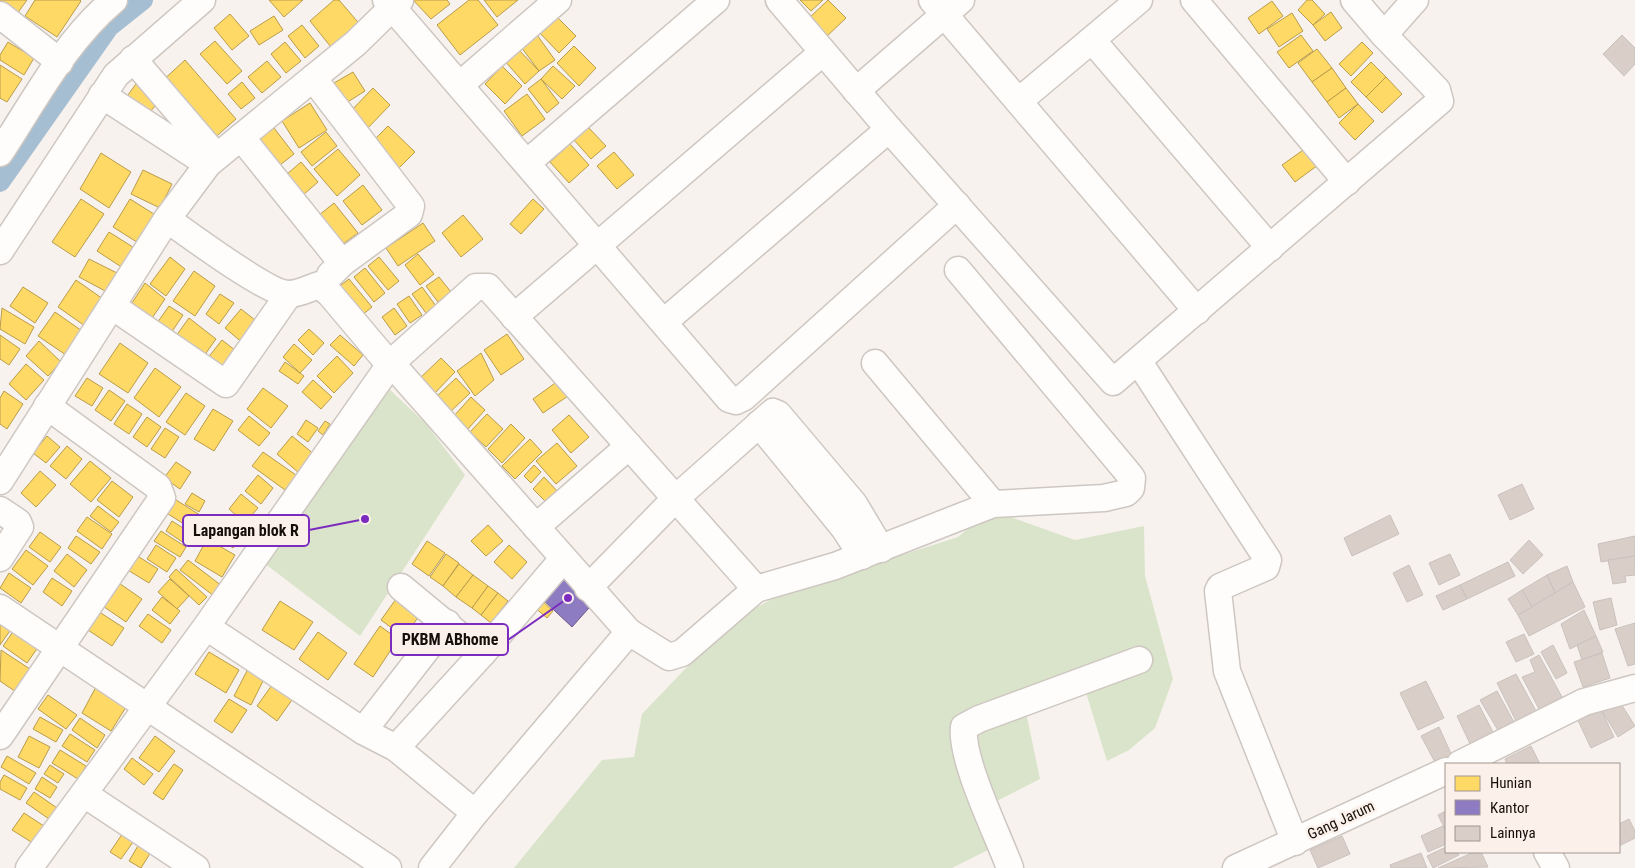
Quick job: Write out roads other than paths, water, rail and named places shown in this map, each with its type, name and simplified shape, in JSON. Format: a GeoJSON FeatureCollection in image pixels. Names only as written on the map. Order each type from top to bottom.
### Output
{"type":"FeatureCollection","features":[{"type":"Feature","properties":{"kind":"street"},"geometry":{"type":"LineString","coordinates":[[0,251],[116,75],[132,59],[202,0]]}},
{"type":"Feature","properties":{"kind":"street"},"geometry":{"type":"LineString","coordinates":[[461,84],[558,0]]}},
{"type":"Feature","properties":{"kind":"street"},"geometry":{"type":"LineString","coordinates":[[528,162],[716,0]]}},
{"type":"Feature","properties":{"kind":"street"},"geometry":{"type":"LineString","coordinates":[[779,0],[889,129],[1113,382],[1440,100],[1437,90],[1384,35],[1354,0]]}},
{"type":"Feature","properties":{"kind":"street"},"geometry":{"type":"LineString","coordinates":[[1019,101],[1139,0]]}},
{"type":"Feature","properties":{"kind":"street"},"geometry":{"type":"LineString","coordinates":[[1194,0],[1347,182]]}},
{"type":"Feature","properties":{"kind":"street"},"geometry":{"type":"LineString","coordinates":[[1384,35],[1414,0]]}},
{"type":"Feature","properties":{"kind":"street"},"geometry":{"type":"LineString","coordinates":[[0,481],[167,220],[212,160],[356,43],[393,2],[729,398],[736,401],[744,397],[957,205]]}},
{"type":"Feature","properties":{"kind":"street"},"geometry":{"type":"LineString","coordinates":[[0,153],[60,62],[88,25],[109,3]]}},
{"type":"Feature","properties":{"kind":"street"},"geometry":{"type":"LineString","coordinates":[[856,91],[946,5],[1019,101],[1197,311]]}},
{"type":"Feature","properties":{"kind":"street"},"geometry":{"type":"LineString","coordinates":[[0,15],[60,62]]}},
{"type":"Feature","properties":{"kind":"street"},"geometry":{"type":"LineString","coordinates":[[1092,40],[1270,248]]}},
{"type":"Feature","properties":{"kind":"street"},"geometry":{"type":"LineString","coordinates":[[514,317],[823,52]]}},
{"type":"Feature","properties":{"kind":"street"},"geometry":{"type":"LineString","coordinates":[[132,59],[212,160]]}},
{"type":"Feature","properties":{"kind":"street"},"geometry":{"type":"LineString","coordinates":[[167,220],[248,275],[279,292],[289,294],[319,285],[342,263],[409,214],[411,206],[313,78]]}},
{"type":"Feature","properties":{"kind":"street"},"geometry":{"type":"LineString","coordinates":[[102,95],[212,160]]}},
{"type":"Feature","properties":{"kind":"street"},"geometry":{"type":"LineString","coordinates":[[664,322],[889,129]]}},
{"type":"Feature","properties":{"kind":"street"},"geometry":{"type":"LineString","coordinates":[[241,137],[342,263]]}},
{"type":"Feature","properties":{"kind":"street"},"geometry":{"type":"LineString","coordinates":[[319,285],[330,294],[384,358],[391,363],[588,588],[629,632],[662,654],[675,656],[756,589],[872,553],[993,504],[1115,497],[1126,493],[1133,483],[1124,468],[958,270]]}},
{"type":"Feature","properties":{"kind":"street"},"geometry":{"type":"LineString","coordinates":[[29,868],[212,619],[391,363],[476,287],[488,287],[756,589]]}},
{"type":"Feature","properties":{"kind":"street"},"geometry":{"type":"LineString","coordinates":[[112,306],[226,384],[289,294]]}},
{"type":"Feature","properties":{"kind":"street"},"geometry":{"type":"LineString","coordinates":[[875,362],[993,504]]}},
{"type":"Feature","properties":{"kind":"street"},"geometry":{"type":"LineString","coordinates":[[1138,362],[1268,560],[1266,567],[1220,587],[1218,590],[1227,671],[1295,842]]}},
{"type":"Feature","properties":{"kind":"street"},"geometry":{"type":"LineString","coordinates":[[0,736],[162,498],[158,487],[47,406]]}},
{"type":"Feature","properties":{"kind":"street"},"geometry":{"type":"LineString","coordinates":[[588,588],[676,498],[771,414],[778,414],[854,504],[872,553]]}},
{"type":"Feature","properties":{"kind":"street"},"geometry":{"type":"LineString","coordinates":[[536,527],[629,446]]}},
{"type":"Feature","properties":{"kind":"street"},"geometry":{"type":"LineString","coordinates":[[0,510],[18,522],[20,527],[0,558]]}},
{"type":"Feature","properties":{"kind":"street"},"geometry":{"type":"LineString","coordinates":[[396,748],[482,654],[563,559]]}},
{"type":"Feature","properties":{"kind":"street"},"geometry":{"type":"LineString","coordinates":[[401,587],[447,623],[482,654]]}},
{"type":"Feature","properties":{"kind":"street"},"geometry":{"type":"LineString","coordinates":[[0,608],[388,868]]}},
{"type":"Feature","properties":{"kind":"street"},"geometry":{"type":"LineString","coordinates":[[362,731],[447,623]]}},
{"type":"Feature","properties":{"kind":"street"},"geometry":{"type":"LineString","coordinates":[[214,632],[362,731],[396,748],[475,814]]}},
{"type":"Feature","properties":{"kind":"street"},"geometry":{"type":"LineString","coordinates":[[432,868],[475,814],[629,632]]}},
{"type":"Feature","properties":{"kind":"street"},"geometry":{"type":"LineString","coordinates":[[1010,868],[968,761],[963,737],[964,727],[979,719],[1139,660]]}},
{"type":"Feature","properties":{"kind":"street"},"geometry":{"type":"LineString","coordinates":[[1474,761],[1584,702],[1635,688]]}},
{"type":"Feature","properties":{"kind":"street","name":"Gang Jarum"},"geometry":{"type":"LineString","coordinates":[[1236,868],[1445,771]]}},
{"type":"Feature","properties":{"kind":"street"},"geometry":{"type":"LineString","coordinates":[[84,794],[196,868]]}},
{"type":"Feature","properties":{"kind":"street"},"geometry":{"type":"LineString","coordinates":[[1548,853],[1556,868]]}},
{"type":"Feature","properties":{"kind":"waterway"},"geometry":{"type":"LineString","coordinates":[[0,182],[109,27],[143,0]]}},
{"type":"Feature","properties":{"kind":"place","name":"Lapangan blok R"},"geometry":{"type":"Point","coordinates":[365,519]}},
{"type":"Feature","properties":{"kind":"place","name":"PKBM ABhome"},"geometry":{"type":"Point","coordinates":[568,598]}}]}
